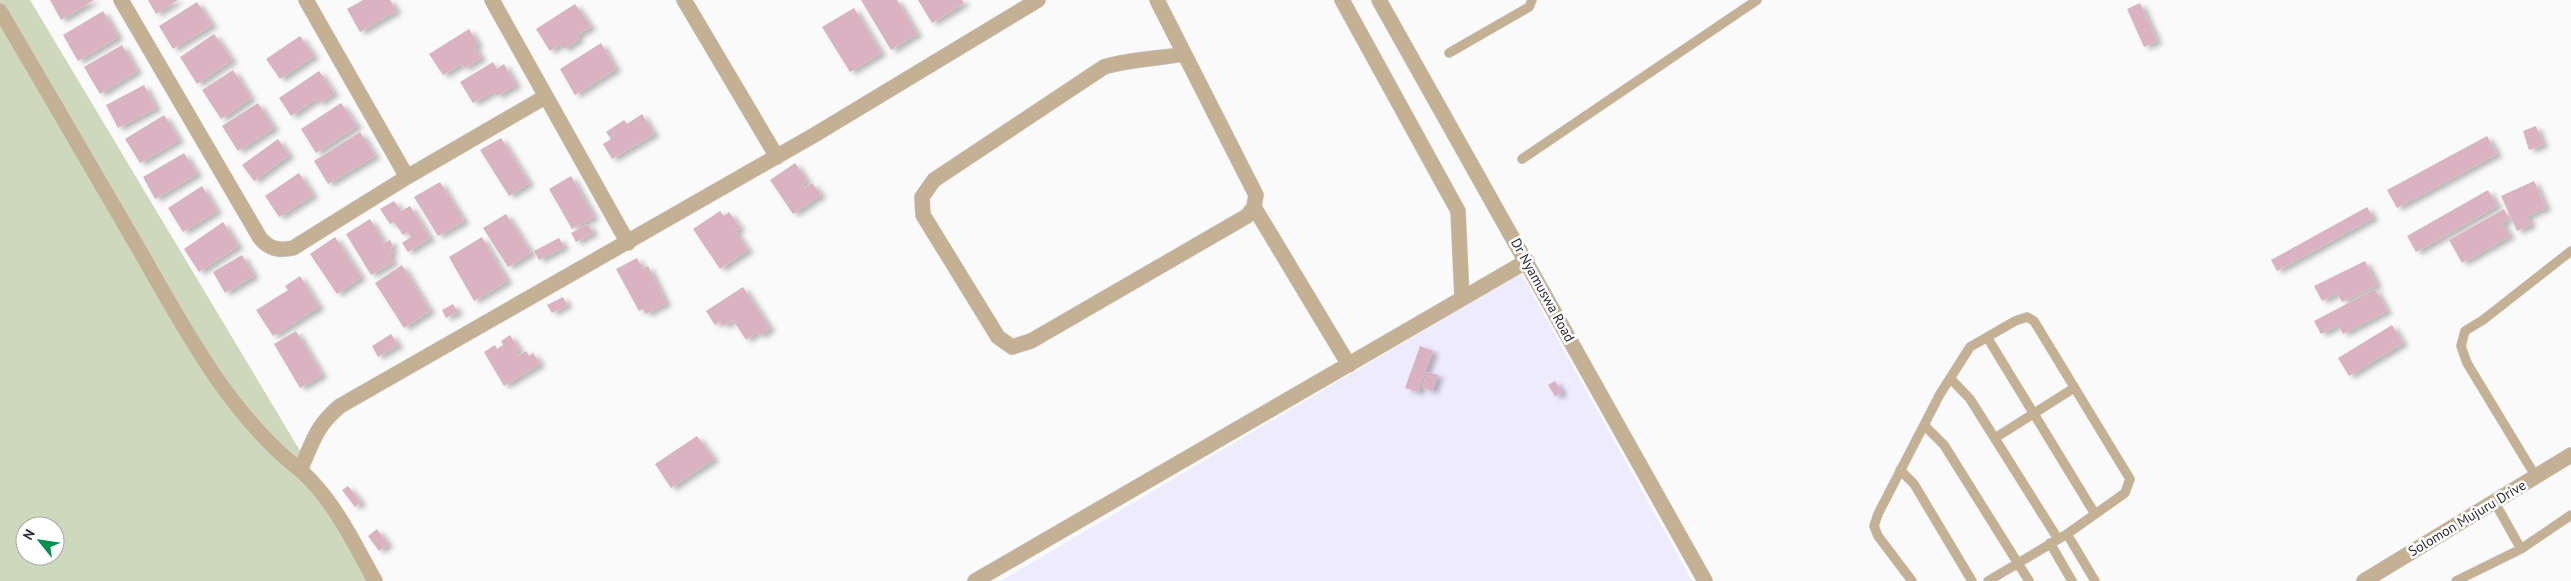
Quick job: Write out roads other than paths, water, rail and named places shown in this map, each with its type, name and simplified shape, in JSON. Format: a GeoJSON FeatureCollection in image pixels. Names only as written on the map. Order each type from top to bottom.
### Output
{"type":"FeatureCollection","features":[{"type":"Feature","properties":{"kind":"street"},"geometry":{"type":"LineString","coordinates":[[121,0],[266,245],[283,250],[293,248],[545,97]]}},
{"type":"Feature","properties":{"kind":"street"},"geometry":{"type":"LineString","coordinates":[[306,0],[407,178]]}},
{"type":"Feature","properties":{"kind":"street"},"geometry":{"type":"LineString","coordinates":[[492,0],[628,243]]}},
{"type":"Feature","properties":{"kind":"street"},"geometry":{"type":"LineString","coordinates":[[684,0],[777,157]]}},
{"type":"Feature","properties":{"kind":"street"},"geometry":{"type":"LineString","coordinates":[[300,470],[315,434],[324,420],[340,406],[777,157],[1038,0]]}},
{"type":"Feature","properties":{"kind":"street"},"geometry":{"type":"LineString","coordinates":[[1157,0],[1256,195],[1254,208],[1247,216],[1031,341],[1012,346],[998,337],[923,215],[922,197],[934,180],[1104,67],[1126,61],[1184,54]]}},
{"type":"Feature","properties":{"kind":"street"},"geometry":{"type":"LineString","coordinates":[[1342,0],[1458,211],[1462,298]]}},
{"type":"Feature","properties":{"kind":"street","name":"Dr Nyamuswa Road"},"geometry":{"type":"LineString","coordinates":[[1379,0],[1528,262],[1705,581]]}},
{"type":"Feature","properties":{"kind":"street"},"geometry":{"type":"LineString","coordinates":[[0,11],[195,346],[251,423],[279,454],[315,484],[327,499],[375,581]]}},
{"type":"Feature","properties":{"kind":"street"},"geometry":{"type":"LineString","coordinates":[[1254,208],[1349,365]]}},
{"type":"Feature","properties":{"kind":"street"},"geometry":{"type":"LineString","coordinates":[[974,581],[1462,298],[1528,262]]}},
{"type":"Feature","properties":{"kind":"street","name":"Solomon Mujuru Drive"},"geometry":{"type":"LineString","coordinates":[[2364,581],[2571,455]]}},
{"type":"Feature","properties":{"kind":"lane"},"geometry":{"type":"LineString","coordinates":[[1449,53],[1529,7],[1532,0]]}},
{"type":"Feature","properties":{"kind":"lane"},"geometry":{"type":"LineString","coordinates":[[1522,159],[1758,0]]}},
{"type":"Feature","properties":{"kind":"lane"},"geometry":{"type":"LineString","coordinates":[[2536,477],[2467,363],[2461,346],[2465,331],[2483,320],[2571,251]]}},
{"type":"Feature","properties":{"kind":"lane"},"geometry":{"type":"LineString","coordinates":[[1912,581],[1878,536],[1874,526],[1878,514],[1924,425],[1970,347],[2015,321],[2027,317],[2034,321],[2130,479],[2125,493],[2067,534],[1988,581]]}},
{"type":"Feature","properties":{"kind":"lane"},"geometry":{"type":"LineString","coordinates":[[1987,337],[2095,514]]}},
{"type":"Feature","properties":{"kind":"lane"},"geometry":{"type":"LineString","coordinates":[[1950,378],[1962,388],[1995,438],[2054,541],[2072,581]]}},
{"type":"Feature","properties":{"kind":"lane"},"geometry":{"type":"LineString","coordinates":[[1995,438],[2074,388]]}},
{"type":"Feature","properties":{"kind":"lane"},"geometry":{"type":"LineString","coordinates":[[1924,425],[1944,445],[2029,581]]}},
{"type":"Feature","properties":{"kind":"lane"},"geometry":{"type":"LineString","coordinates":[[1900,470],[1914,484],[1972,581]]}},
{"type":"Feature","properties":{"kind":"lane"},"geometry":{"type":"LineString","coordinates":[[2494,501],[2521,549]]}},
{"type":"Feature","properties":{"kind":"lane"},"geometry":{"type":"LineString","coordinates":[[2456,581],[2521,549],[2571,515]]}},
{"type":"Feature","properties":{"kind":"lane"},"geometry":{"type":"LineString","coordinates":[[2067,534],[2095,581]]}}]}
